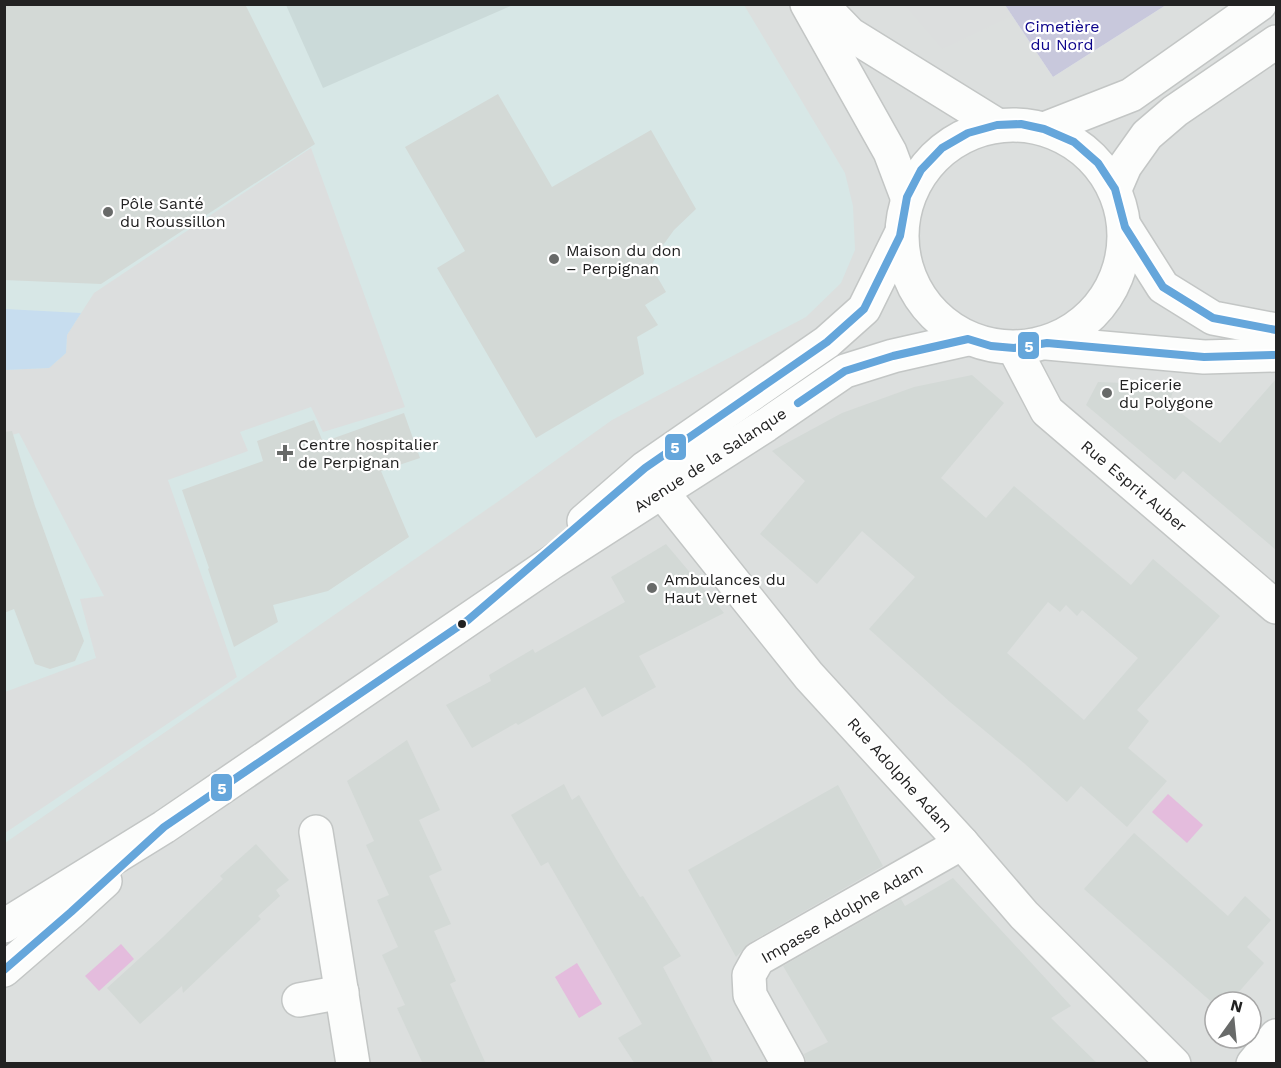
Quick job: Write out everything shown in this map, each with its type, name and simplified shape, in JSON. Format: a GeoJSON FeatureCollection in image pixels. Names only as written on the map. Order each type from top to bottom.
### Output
{"type":"FeatureCollection","features":[{"type":"Feature","properties":{"kind":"street"},"geometry":{"type":"LineString","coordinates":[[807,4],[890,153],[907,198]]}},
{"type":"Feature","properties":{"kind":"street"},"geometry":{"type":"LineString","coordinates":[[820,4],[850,34],[997,125]]}},
{"type":"Feature","properties":{"kind":"street"},"geometry":{"type":"LineString","coordinates":[[1044,129],[1131,95],[1260,4]]}},
{"type":"Feature","properties":{"kind":"street"},"geometry":{"type":"LineString","coordinates":[[1115,189],[1125,166],[1147,135],[1175,111],[1276,42]]}},
{"type":"Feature","properties":{"kind":"street"},"geometry":{"type":"LineString","coordinates":[[1276,330],[1213,318],[1163,287],[1125,227],[1115,189],[1098,163],[1074,142],[1044,129],[1021,124],[997,125],[968,133],[942,148],[921,170],[907,198],[900,236],[905,268],[919,297],[940,322],[968,339],[991,346],[1014,348],[1047,343],[1204,357],[1276,355]]}},
{"type":"Feature","properties":{"kind":"street"},"geometry":{"type":"LineString","coordinates":[[1047,343],[1080,326],[1106,299],[1122,264],[1125,227]]}},
{"type":"Feature","properties":{"kind":"street","name":"Avenue de la Salanque"},"geometry":{"type":"LineString","coordinates":[[4,926],[164,827],[468,620],[653,480],[835,336],[864,309],[900,236]]}},
{"type":"Feature","properties":{"kind":"street","name":"Avenue de la Salanque"},"geometry":{"type":"LineString","coordinates":[[653,480],[766,425],[845,371],[892,356],[968,339]]}},
{"type":"Feature","properties":{"kind":"street","name":"Rue Esprit Auber"},"geometry":{"type":"LineString","coordinates":[[1014,348],[1047,411],[1276,607]]}},
{"type":"Feature","properties":{"kind":"street","name":"Rue Adolphe Adam"},"geometry":{"type":"LineString","coordinates":[[653,480],[809,676],[962,843],[1024,915],[1174,1064]]}},
{"type":"Feature","properties":{"kind":"street","name":"Avenue de la Salanque"},"geometry":{"type":"LineString","coordinates":[[4,970],[164,827]]}},
{"type":"Feature","properties":{"kind":"street"},"geometry":{"type":"LineString","coordinates":[[316,832],[353,1064]]}},
{"type":"Feature","properties":{"kind":"street","name":"Impasse Adolphe Adam"},"geometry":{"type":"LineString","coordinates":[[788,1064],[750,995],[749,975],[758,958],[962,843]]}},
{"type":"Feature","properties":{"kind":"street"},"geometry":{"type":"LineString","coordinates":[[299,1000],[342,992]]}},
{"type":"Feature","properties":{"kind":"street"},"geometry":{"type":"LineString","coordinates":[[1253,1064],[1276,1036]]}},
{"type":"Feature","properties":{"kind":"shaded area"},"geometry":{"type":"Polygon","coordinates":[[[5,5],[1005,5],[1053,77],[1166,5],[1276,5],[1276,1063],[5,1064],[5,5]]]}},
{"type":"Feature","properties":{"kind":"shaded area","name":"Centre hospitalier de Perpignan"},"geometry":{"type":"Polygon","coordinates":[[[5,5],[744,5],[845,173],[853,206],[855,250],[841,283],[806,317],[612,420],[5,843],[5,5]]]}},
{"type":"Feature","properties":{"kind":"shaded area"},"geometry":{"type":"Polygon","coordinates":[[[286,5],[513,5],[323,88],[286,5]]]}},
{"type":"Feature","properties":{"kind":"shaded area"},"geometry":{"type":"Polygon","coordinates":[[[905,5],[1004,5],[1012,16],[943,49],[905,5]]]}},
{"type":"Feature","properties":{"kind":"shaded area"},"geometry":{"type":"Polygon","coordinates":[[[311,148],[405,407],[323,432],[311,407],[240,432],[248,451],[168,480],[237,677],[5,833],[5,692],[96,658],[80,599],[104,596],[19,433],[5,437],[4,370],[49,368],[66,353],[67,335],[94,293],[311,148]]]}},
{"type":"Feature","properties":{"kind":"shaded area"},"geometry":{"type":"Polygon","coordinates":[[[5,309],[81,313],[67,335],[66,353],[49,368],[5,370],[5,309]]]}},
{"type":"Feature","properties":{"kind":"shaded area"},"geometry":{"type":"Polygon","coordinates":[[[1168,794],[1203,825],[1187,843],[1152,812],[1168,794]]]}},
{"type":"Feature","properties":{"kind":"shaded area"},"geometry":{"type":"Polygon","coordinates":[[[121,944],[134,959],[99,991],[85,976],[121,944]]]}},
{"type":"Feature","properties":{"kind":"shaded area"},"geometry":{"type":"Polygon","coordinates":[[[577,963],[602,1004],[579,1018],[555,977],[577,963]]]}},
{"type":"Feature","properties":{"kind":"green space","name":"Cimetière du Nord"},"geometry":{"type":"Polygon","coordinates":[[[1005,5],[1166,5],[1053,77],[1005,5]]]}},
{"type":"Feature","properties":{"kind":"building","name":"Pôle Santé du Roussillon"},"geometry":{"type":"Polygon","coordinates":[[[4,4],[245,4],[315,144],[101,284],[4,280],[4,4]]]}},
{"type":"Feature","properties":{"kind":"building","name":"Maison du don – Perpignan"},"geometry":{"type":"Polygon","coordinates":[[[498,94],[552,187],[651,130],[696,209],[674,230],[651,266],[666,292],[645,305],[658,325],[637,337],[644,374],[536,438],[437,268],[465,251],[405,147],[498,94]]]}},
{"type":"Feature","properties":{"kind":"building"},"geometry":{"type":"Polygon","coordinates":[[[972,375],[1004,403],[941,478],[986,518],[1014,486],[1131,585],[1153,559],[1220,616],[1137,710],[1149,721],[1128,748],[1167,781],[1127,827],[1081,786],[1067,802],[869,629],[915,577],[862,531],[817,584],[760,534],[805,481],[772,451],[842,413],[914,387],[972,375]],[[1048,602],[1007,653],[1084,720],[1138,658],[1082,610],[1077,616],[1066,605],[1060,612],[1048,602]]]}},
{"type":"Feature","properties":{"kind":"building"},"geometry":{"type":"Polygon","coordinates":[[[1276,379],[1276,550],[1183,471],[1175,480],[1086,405],[1098,382],[1175,385],[1169,404],[1220,443],[1276,379]]]}},
{"type":"Feature","properties":{"kind":"building"},"geometry":{"type":"Polygon","coordinates":[[[404,413],[420,458],[381,471],[409,537],[328,591],[273,605],[278,622],[234,647],[182,490],[263,461],[257,441],[314,420],[323,442],[404,413]]]}},
{"type":"Feature","properties":{"kind":"building"},"geometry":{"type":"Polygon","coordinates":[[[12,431],[35,506],[84,641],[75,661],[50,669],[35,664],[14,609],[4,613],[4,432],[12,431]]]}},
{"type":"Feature","properties":{"kind":"building"},"geometry":{"type":"Polygon","coordinates":[[[666,544],[724,613],[639,656],[656,687],[602,717],[585,687],[472,748],[446,705],[491,681],[489,675],[533,649],[535,653],[625,602],[611,577],[666,544]]]}},
{"type":"Feature","properties":{"kind":"building"},"geometry":{"type":"Polygon","coordinates":[[[407,740],[440,810],[419,820],[442,870],[429,876],[451,924],[434,931],[456,981],[450,984],[486,1064],[423,1064],[397,1008],[405,1005],[382,955],[398,947],[377,900],[389,895],[366,845],[374,841],[347,781],[407,740]]]}},
{"type":"Feature","properties":{"kind":"building"},"geometry":{"type":"Polygon","coordinates":[[[564,784],[572,800],[579,795],[640,897],[643,896],[681,956],[663,967],[714,1064],[635,1064],[618,1038],[642,1024],[548,862],[541,866],[511,815],[564,784]]]}},
{"type":"Feature","properties":{"kind":"building"},"geometry":{"type":"Polygon","coordinates":[[[838,785],[883,866],[749,943],[736,957],[688,870],[838,785]]]}},
{"type":"Feature","properties":{"kind":"building"},"geometry":{"type":"Polygon","coordinates":[[[1134,833],[1228,916],[1245,896],[1271,920],[1247,947],[1264,963],[1240,990],[1203,990],[1203,994],[1084,889],[1134,833]]]}},
{"type":"Feature","properties":{"kind":"building"},"geometry":{"type":"Polygon","coordinates":[[[256,844],[289,880],[276,890],[280,896],[258,916],[261,919],[183,993],[182,986],[140,1024],[107,988],[163,937],[223,879],[220,876],[256,844]]]}},
{"type":"Feature","properties":{"kind":"building"},"geometry":{"type":"Polygon","coordinates":[[[953,878],[1071,1006],[1051,1018],[1098,1064],[807,1064],[804,1054],[828,1042],[783,966],[901,899],[905,906],[953,878]]]}},
{"type":"Feature","properties":{"kind":"transit line","name":"5"},"geometry":{"type":"LineString","coordinates":[[4,970],[164,827],[468,620],[645,468],[827,342],[864,309],[900,236],[907,197],[921,170],[942,148],[968,133],[997,125],[1021,124],[1044,129],[1074,142],[1098,163],[1115,189],[1125,227],[1163,287],[1213,318],[1276,330]]}},
{"type":"Feature","properties":{"kind":"transit line","name":"5"},"geometry":{"type":"LineString","coordinates":[[798,403],[845,371],[893,356],[968,339],[991,346],[1014,348],[1047,343],[1204,357],[1274,355]]}},
{"type":"Feature","properties":{"kind":"place","name":"Pôle Santé du Roussillon"},"geometry":{"type":"Point","coordinates":[108,212]}},
{"type":"Feature","properties":{"kind":"place","name":"Maison du don – Perpignan"},"geometry":{"type":"Point","coordinates":[554,259]}},
{"type":"Feature","properties":{"kind":"place","name":"Epicerie du Polygone"},"geometry":{"type":"Point","coordinates":[1107,393]}},
{"type":"Feature","properties":{"kind":"place","name":"Centre hospitalier de Perpignan"},"geometry":{"type":"Point","coordinates":[285,453]}},
{"type":"Feature","properties":{"kind":"place","name":"Ambulances du Haut Vernet"},"geometry":{"type":"Point","coordinates":[652,588]}}]}
